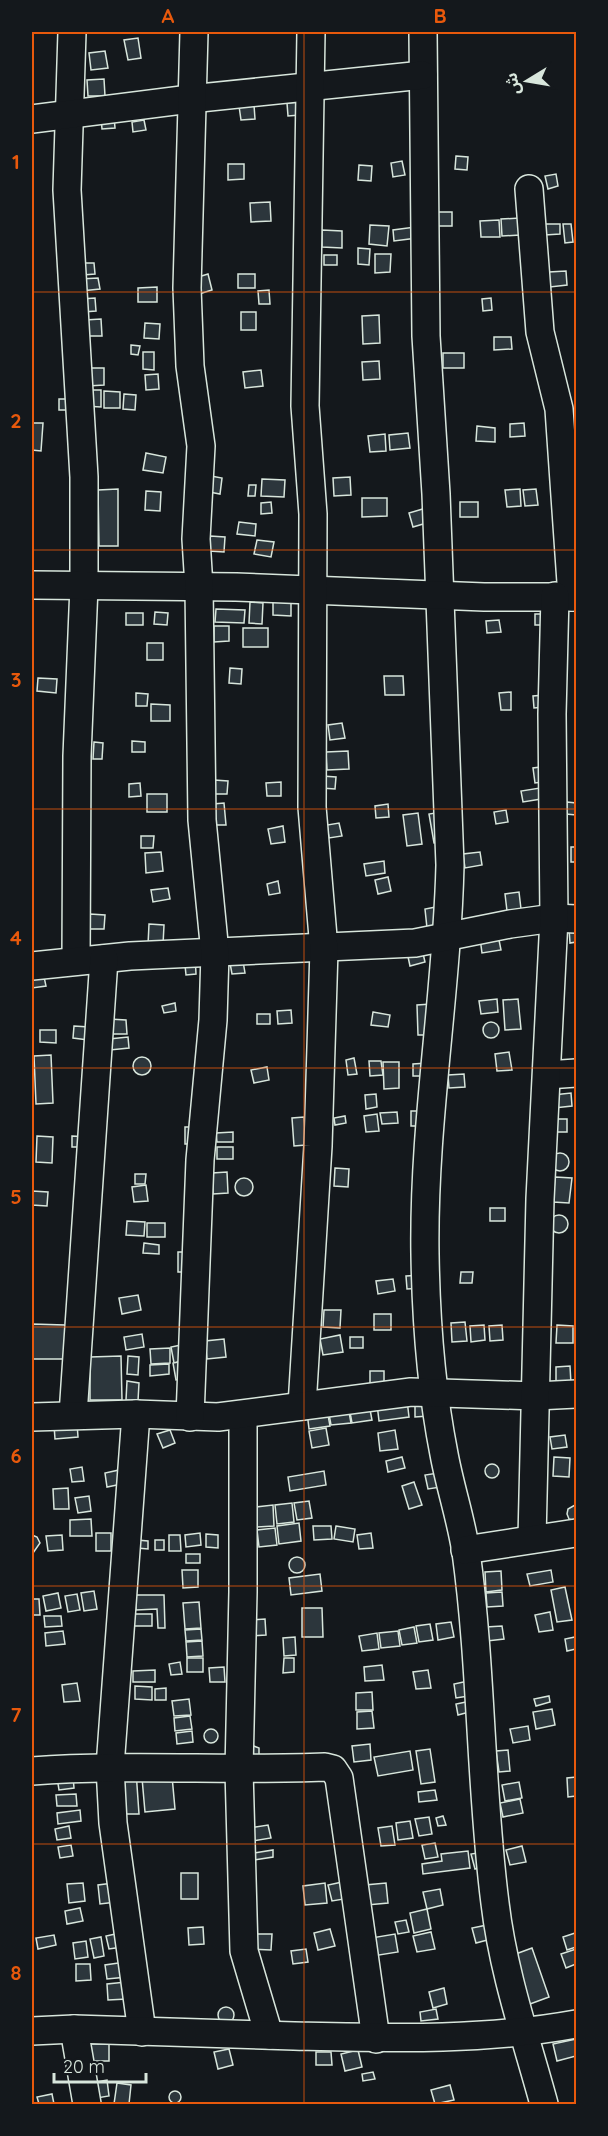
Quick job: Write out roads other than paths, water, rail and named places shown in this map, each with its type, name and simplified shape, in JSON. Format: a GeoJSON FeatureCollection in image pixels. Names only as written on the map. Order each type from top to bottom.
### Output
{"type":"FeatureCollection","features":[{"type":"Feature","properties":{"kind":"street"},"geometry":{"type":"LineString","coordinates":[[72,32],[67,190],[68,245],[84,477],[84,585],[77,756],[76,961]]}},
{"type":"Feature","properties":{"kind":"street"},"geometry":{"type":"LineString","coordinates":[[190,1417],[200,1160],[213,1020],[215,953],[202,820],[199,587],[196,539],[201,446],[190,366],[187,288],[190,99],[194,32]]}},
{"type":"Feature","properties":{"kind":"street"},"geometry":{"type":"LineString","coordinates":[[302,1406],[316,1180],[324,948],[312,807],[313,514],[305,406],[311,32]]}},
{"type":"Feature","properties":{"kind":"street"},"geometry":{"type":"LineString","coordinates":[[423,32],[426,336],[436,494],[438,596],[449,813],[446,937],[434,1061],[425,1252],[433,1393],[465,1550],[478,1671],[495,1904],[509,1978],[544,2104]]}},
{"type":"Feature","properties":{"kind":"street"},"geometry":{"type":"LineString","coordinates":[[32,119],[190,99],[310,89],[423,75]]}},
{"type":"Feature","properties":{"kind":"street"},"geometry":{"type":"LineString","coordinates":[[529,189],[540,332],[559,409],[568,597],[552,714],[565,919],[546,1075],[532,1539]]}},
{"type":"Feature","properties":{"kind":"street"},"geometry":{"type":"LineString","coordinates":[[32,585],[199,587],[438,596],[568,597]]}},
{"type":"Feature","properties":{"kind":"street"},"geometry":{"type":"LineString","coordinates":[[32,966],[104,959],[415,943],[565,919]]}},
{"type":"Feature","properties":{"kind":"street"},"geometry":{"type":"LineString","coordinates":[[73,1415],[104,959]]}},
{"type":"Feature","properties":{"kind":"street"},"geometry":{"type":"LineString","coordinates":[[546,1075],[576,1073]]}},
{"type":"Feature","properties":{"kind":"street"},"geometry":{"type":"LineString","coordinates":[[32,1417],[136,1414],[190,1417],[243,1414],[380,1395],[576,1394]]}},
{"type":"Feature","properties":{"kind":"street"},"geometry":{"type":"LineString","coordinates":[[136,1414],[110,1767],[113,1823],[142,2032]]}},
{"type":"Feature","properties":{"kind":"street"},"geometry":{"type":"LineString","coordinates":[[243,1414],[243,1592],[239,1770],[244,1951],[268,2035]]}},
{"type":"Feature","properties":{"kind":"street"},"geometry":{"type":"LineString","coordinates":[[465,1550],[576,1533]]}},
{"type":"Feature","properties":{"kind":"street"},"geometry":{"type":"LineString","coordinates":[[32,1772],[110,1767],[239,1770],[325,1767],[333,1769],[339,1778],[376,2039]]}},
{"type":"Feature","properties":{"kind":"street"},"geometry":{"type":"LineString","coordinates":[[32,2031],[74,2029],[376,2039],[525,2033],[576,2024]]}},
{"type":"Feature","properties":{"kind":"street"},"geometry":{"type":"LineString","coordinates":[[74,2029],[87,2104]]}}]}
